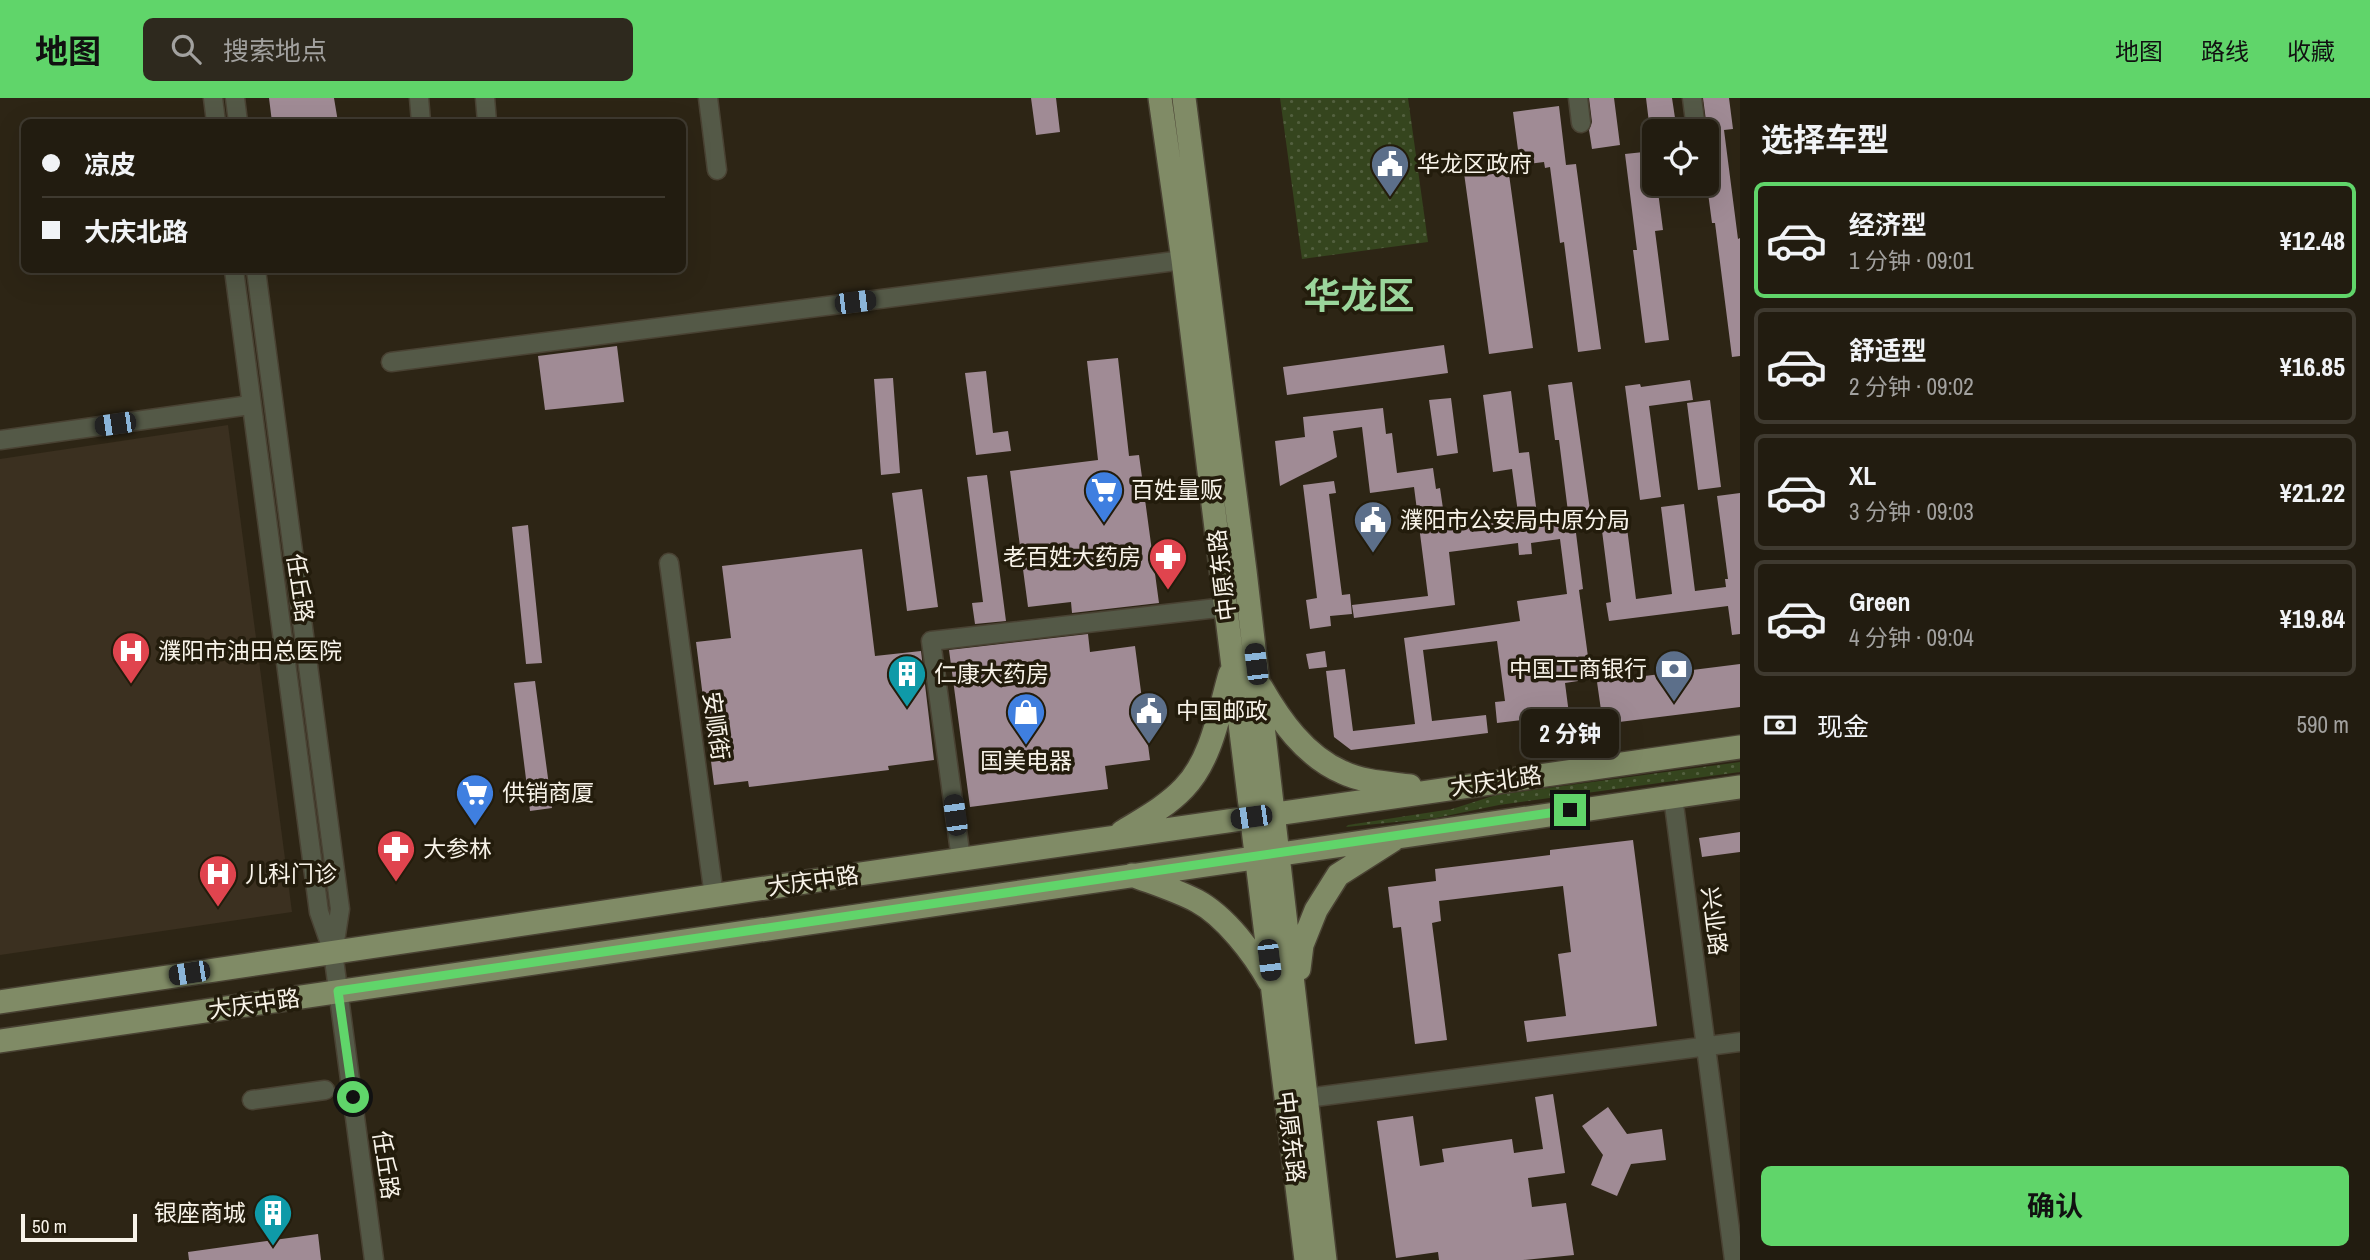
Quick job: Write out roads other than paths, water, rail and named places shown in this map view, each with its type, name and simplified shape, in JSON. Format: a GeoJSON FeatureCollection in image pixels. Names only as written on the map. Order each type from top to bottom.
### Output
{"type":"FeatureCollection","features":[{"type":"Feature","properties":{"kind":"main road","name":"中原东路"},"geometry":{"type":"LineString","coordinates":[[1160,98],[1233,664],[1296,1007],[1325,1260]]}},
{"type":"Feature","properties":{"kind":"main road","name":"中原东路"},"geometry":{"type":"LineString","coordinates":[[1184,98],[1210,285],[1258,681],[1262,815]]}},
{"type":"Feature","properties":{"kind":"main road"},"geometry":{"type":"LineString","coordinates":[[1113,837],[1158,810],[1184,788],[1204,759],[1233,664]]}},
{"type":"Feature","properties":{"kind":"main road"},"geometry":{"type":"LineString","coordinates":[[1258,681],[1285,725],[1303,746],[1341,772],[1367,780],[1434,790]]}},
{"type":"Feature","properties":{"kind":"main road","name":"大庆北路"},"geometry":{"type":"LineString","coordinates":[[1262,815],[1740,747]]}},
{"type":"Feature","properties":{"kind":"main road","name":"大庆北路"},"geometry":{"type":"LineString","coordinates":[[1267,854],[1740,788]]}},
{"type":"Feature","properties":{"kind":"main road","name":"大庆中路"},"geometry":{"type":"LineString","coordinates":[[0,1002],[1262,815]]}},
{"type":"Feature","properties":{"kind":"main road"},"geometry":{"type":"LineString","coordinates":[[1296,1007],[1302,945],[1316,910],[1338,875],[1406,834]]}},
{"type":"Feature","properties":{"kind":"main road","name":"中原东路"},"geometry":{"type":"LineString","coordinates":[[1267,854],[1273,986],[1306,1260]]}},
{"type":"Feature","properties":{"kind":"main road","name":"大庆中路"},"geometry":{"type":"LineString","coordinates":[[0,1041],[1267,854]]}},
{"type":"Feature","properties":{"kind":"main road"},"geometry":{"type":"LineString","coordinates":[[1129,874],[1198,902],[1217,916],[1259,964],[1273,986]]}},
{"type":"Feature","properties":{"kind":"street"},"geometry":{"type":"LineString","coordinates":[[213,98],[216,119]]}},
{"type":"Feature","properties":{"kind":"street"},"geometry":{"type":"LineString","coordinates":[[234,98],[238,119]]}},
{"type":"Feature","properties":{"kind":"street"},"geometry":{"type":"LineString","coordinates":[[419,98],[421,119]]}},
{"type":"Feature","properties":{"kind":"street"},"geometry":{"type":"LineString","coordinates":[[485,98],[487,119]]}},
{"type":"Feature","properties":{"kind":"street"},"geometry":{"type":"LineString","coordinates":[[708,98],[717,170]]}},
{"type":"Feature","properties":{"kind":"street"},"geometry":{"type":"LineString","coordinates":[[1578,98],[1581,123]]}},
{"type":"Feature","properties":{"kind":"street"},"geometry":{"type":"LineString","coordinates":[[1692,98],[1695,119]]}},
{"type":"Feature","properties":{"kind":"street"},"geometry":{"type":"LineString","coordinates":[[391,362],[1183,260]]}},
{"type":"Feature","properties":{"kind":"street","name":"任丘路"},"geometry":{"type":"LineString","coordinates":[[234,273],[318,912],[333,951],[374,1260]]}},
{"type":"Feature","properties":{"kind":"street","name":"任丘路"},"geometry":{"type":"LineString","coordinates":[[256,273],[340,909],[333,951]]}},
{"type":"Feature","properties":{"kind":"street"},"geometry":{"type":"LineString","coordinates":[[0,440],[250,405]]}},
{"type":"Feature","properties":{"kind":"street","name":"安顺街"},"geometry":{"type":"LineString","coordinates":[[669,563],[713,896]]}},
{"type":"Feature","properties":{"kind":"street"},"geometry":{"type":"LineString","coordinates":[[961,859],[932,641],[1226,607]]}},
{"type":"Feature","properties":{"kind":"street","name":"兴业路"},"geometry":{"type":"LineString","coordinates":[[1673,797],[1734,1260]]}},
{"type":"Feature","properties":{"kind":"street"},"geometry":{"type":"LineString","coordinates":[[1307,1098],[1740,1042]]}},
{"type":"Feature","properties":{"kind":"street"},"geometry":{"type":"LineString","coordinates":[[251,1100],[326,1090]]}},
{"type":"Feature","properties":{"kind":"place","name":"华龙区政府"},"geometry":{"type":"Point","coordinates":[1390,198]}},
{"type":"Feature","properties":{"kind":"place","name":"百姓量贩"},"geometry":{"type":"Point","coordinates":[1104,524]}},
{"type":"Feature","properties":{"kind":"place","name":"濮阳市公安局中原分局"},"geometry":{"type":"Point","coordinates":[1373,554]}},
{"type":"Feature","properties":{"kind":"place","name":"老百姓大药房"},"geometry":{"type":"Point","coordinates":[1168,591]}},
{"type":"Feature","properties":{"kind":"place","name":"濮阳市油田总医院"},"geometry":{"type":"Point","coordinates":[131,685]}},
{"type":"Feature","properties":{"kind":"place","name":"中国工商银行"},"geometry":{"type":"Point","coordinates":[1674,703]}},
{"type":"Feature","properties":{"kind":"place","name":"仁康大药房"},"geometry":{"type":"Point","coordinates":[907,708]}},
{"type":"Feature","properties":{"kind":"place","name":"中国邮政"},"geometry":{"type":"Point","coordinates":[1149,745]}},
{"type":"Feature","properties":{"kind":"place","name":"国美电器"},"geometry":{"type":"Point","coordinates":[1026,746]}},
{"type":"Feature","properties":{"kind":"place","name":"供销商厦"},"geometry":{"type":"Point","coordinates":[475,827]}},
{"type":"Feature","properties":{"kind":"place","name":"大参林"},"geometry":{"type":"Point","coordinates":[396,883]}},
{"type":"Feature","properties":{"kind":"place","name":"儿科门诊"},"geometry":{"type":"Point","coordinates":[218,908]}},
{"type":"Feature","properties":{"kind":"place","name":"银座商城"},"geometry":{"type":"Point","coordinates":[273,1247]}},
{"type":"Feature","properties":{"kind":"district","name":"华龙区"},"geometry":{"type":"Point","coordinates":[1359,296]}}]}
